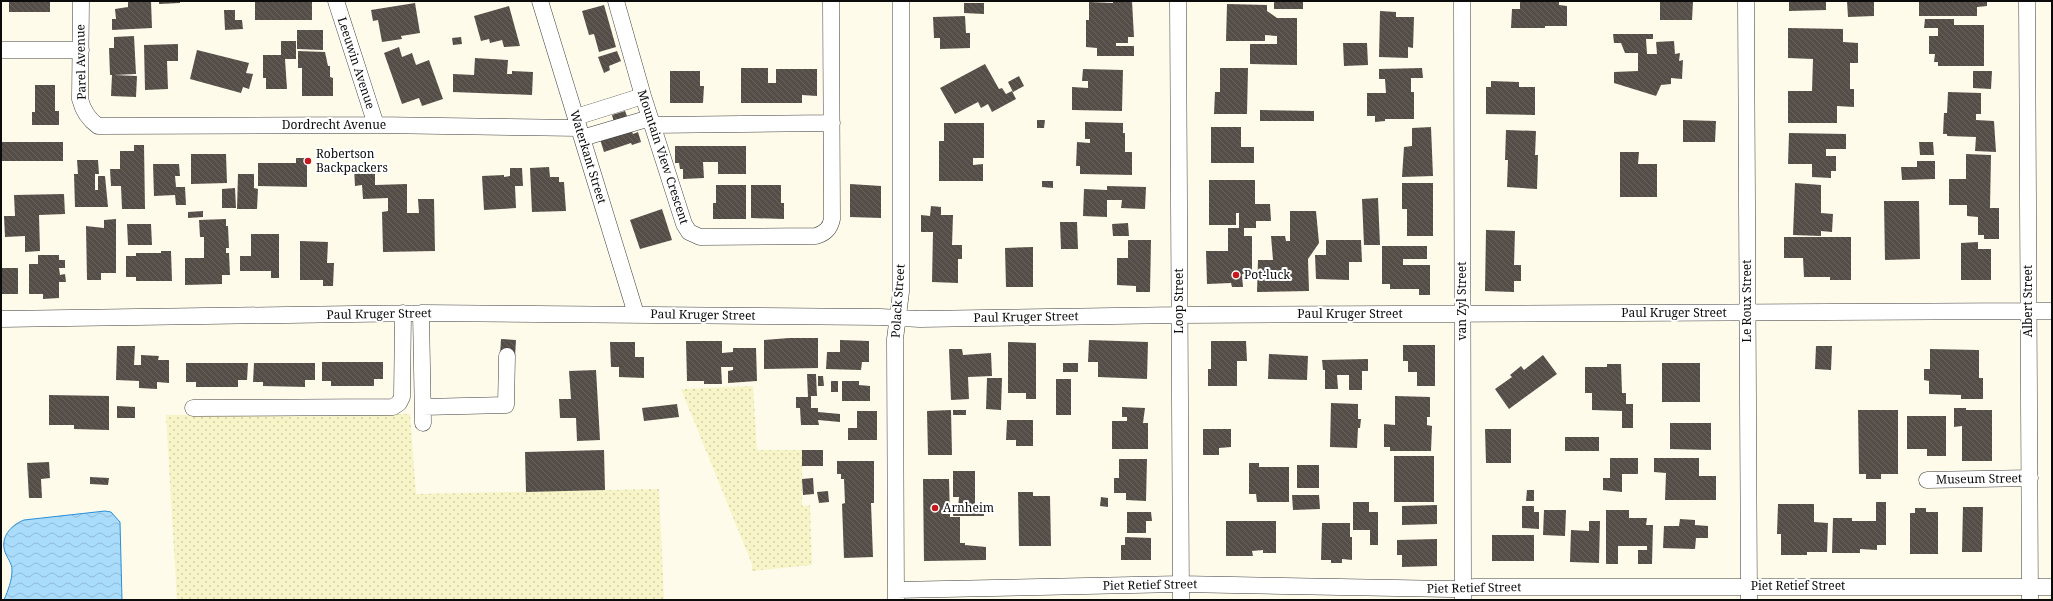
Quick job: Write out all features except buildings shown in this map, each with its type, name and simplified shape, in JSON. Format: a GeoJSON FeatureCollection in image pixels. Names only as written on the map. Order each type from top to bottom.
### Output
{"type":"FeatureCollection","features":[{"type":"Feature","properties":{"kind":"street","name":"Parel Avenue"},"geometry":{"type":"LineString","coordinates":[[81,1],[80,99],[83,109],[90,121]]}},
{"type":"Feature","properties":{"kind":"street","name":"Leeuwin Avenue"},"geometry":{"type":"LineString","coordinates":[[336,1],[376,125]]}},
{"type":"Feature","properties":{"kind":"street","name":"Waterkant Street"},"geometry":{"type":"LineString","coordinates":[[540,1],[636,314]]}},
{"type":"Feature","properties":{"kind":"street","name":"Mountain View Crescent"},"geometry":{"type":"LineString","coordinates":[[616,1],[643,96],[684,224],[689,232],[700,237],[816,236],[827,231],[832,219],[831,1]]}},
{"type":"Feature","properties":{"kind":"street","name":"Polack Street"},"geometry":{"type":"LineString","coordinates":[[896,595],[895,339],[902,292],[901,1]]}},
{"type":"Feature","properties":{"kind":"street","name":"Loop Street"},"geometry":{"type":"LineString","coordinates":[[1178,1],[1180,592]]}},
{"type":"Feature","properties":{"kind":"street","name":"van Zyl Street"},"geometry":{"type":"LineString","coordinates":[[1462,1],[1462,594]]}},
{"type":"Feature","properties":{"kind":"street","name":"Le Roux Street"},"geometry":{"type":"LineString","coordinates":[[1746,1],[1749,593]]}},
{"type":"Feature","properties":{"kind":"street","name":"Albert Street"},"geometry":{"type":"LineString","coordinates":[[2027,1],[2030,593]]}},
{"type":"Feature","properties":{"kind":"street"},"geometry":{"type":"LineString","coordinates":[[1,50],[81,50]]}},
{"type":"Feature","properties":{"kind":"street"},"geometry":{"type":"LineString","coordinates":[[579,128],[643,96]]}},
{"type":"Feature","properties":{"kind":"street","name":"Dordrecht Avenue"},"geometry":{"type":"LineString","coordinates":[[90,121],[98,126],[106,127],[376,125],[579,128]]}},
{"type":"Feature","properties":{"kind":"street"},"geometry":{"type":"LineString","coordinates":[[579,128],[651,121],[832,123]]}},
{"type":"Feature","properties":{"kind":"street","name":"Paul Kruger Street"},"geometry":{"type":"LineString","coordinates":[[1,319],[403,313],[636,314],[899,318],[1180,315],[2052,311]]}},
{"type":"Feature","properties":{"kind":"street"},"geometry":{"type":"LineString","coordinates":[[193,408],[393,407],[399,403],[402,397],[403,313]]}},
{"type":"Feature","properties":{"kind":"street"},"geometry":{"type":"LineString","coordinates":[[421,313],[423,423]]}},
{"type":"Feature","properties":{"kind":"street"},"geometry":{"type":"LineString","coordinates":[[423,407],[506,406],[507,356]]}},
{"type":"Feature","properties":{"kind":"street","name":"Museum Street"},"geometry":{"type":"LineString","coordinates":[[1927,480],[2030,478]]}},
{"type":"Feature","properties":{"kind":"street","name":"Piet Retief Street"},"geometry":{"type":"LineString","coordinates":[[896,595],[1180,592],[1462,594],[2030,593],[2052,587]]}},
{"type":"Feature","properties":{"kind":"shaded area"},"geometry":{"type":"Polygon","coordinates":[[[753,386],[757,450],[802,450],[802,506],[810,505],[812,565],[752,571],[752,564],[681,389],[753,386]]]}},
{"type":"Feature","properties":{"kind":"shaded area"},"geometry":{"type":"Polygon","coordinates":[[[410,414],[416,494],[659,489],[664,600],[177,600],[166,415],[410,414]]]}},
{"type":"Feature","properties":{"kind":"water"},"geometry":{"type":"Polygon","coordinates":[[[105,511],[111,512],[120,522],[122,600],[4,600],[11,582],[12,567],[5,552],[4,541],[11,528],[24,520],[105,511]]]}},
{"type":"Feature","properties":{"kind":"place","name":"Robertson Backpackers"},"geometry":{"type":"Point","coordinates":[308,161]}},
{"type":"Feature","properties":{"kind":"place","name":"Pot-luck"},"geometry":{"type":"Point","coordinates":[1236,275]}},
{"type":"Feature","properties":{"kind":"place","name":"Arnheim"},"geometry":{"type":"Point","coordinates":[935,508]}}]}
